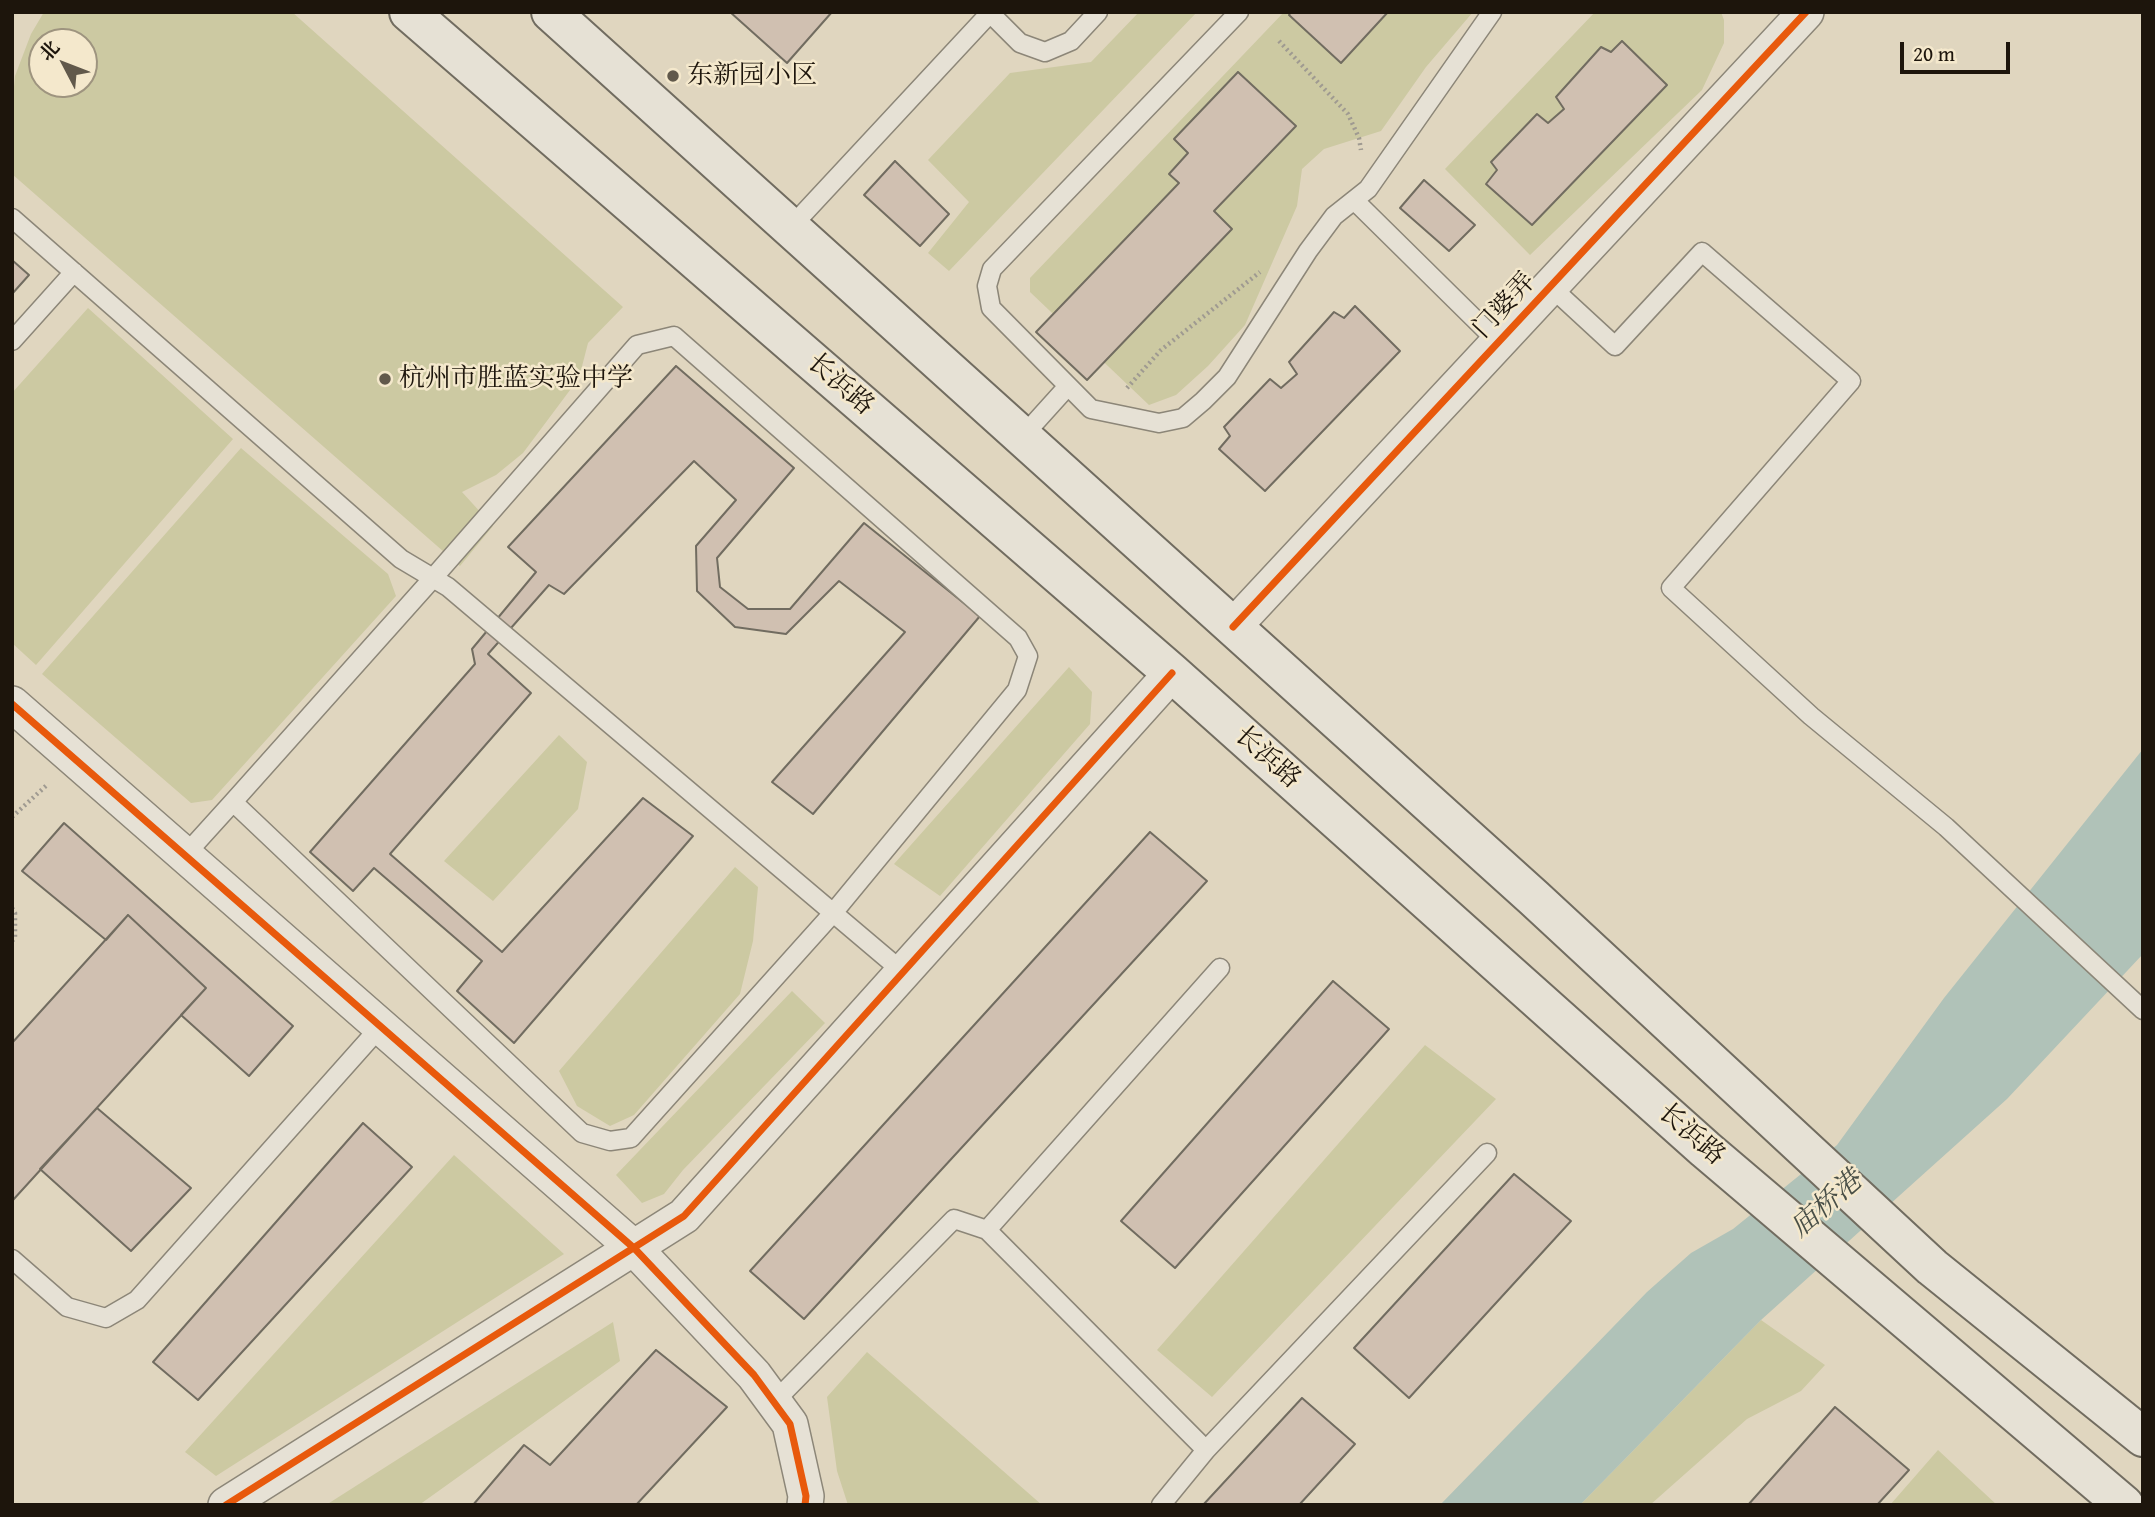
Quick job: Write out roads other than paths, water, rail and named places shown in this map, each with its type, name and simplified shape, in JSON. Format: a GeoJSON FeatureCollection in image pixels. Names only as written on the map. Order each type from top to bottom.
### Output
{"type":"FeatureCollection","features":[{"type":"Feature","properties":{"kind":"main road","name":"长浜路"},"geometry":{"type":"LineString","coordinates":[[409,12],[1172,673],[1705,1149],[2124,1505]]}},
{"type":"Feature","properties":{"kind":"main road"},"geometry":{"type":"LineString","coordinates":[[551,12],[1524,889],[1932,1267],[2143,1437]]}},
{"type":"Feature","properties":{"kind":"street","name":"门婆弄"},"geometry":{"type":"LineString","coordinates":[[1233,627],[1500,344],[1792,17]]}},
{"type":"Feature","properties":{"kind":"street"},"geometry":{"type":"LineString","coordinates":[[226,1505],[684,1216],[1172,673]]}},
{"type":"Feature","properties":{"kind":"street"},"geometry":{"type":"LineString","coordinates":[[12,704],[635,1249],[754,1375],[790,1424],[806,1505]]}},
{"type":"Feature","properties":{"kind":"lane"},"geometry":{"type":"LineString","coordinates":[[790,228],[990,13],[1020,43],[1045,52],[1071,41],[1098,12]]}},
{"type":"Feature","properties":{"kind":"lane"},"geometry":{"type":"LineString","coordinates":[[1239,12],[992,269],[987,286],[991,308],[1091,409],[1159,423],[1183,418],[1203,401],[1227,377],[1308,251],[1334,216],[1361,194],[1492,12]]}},
{"type":"Feature","properties":{"kind":"lane"},"geometry":{"type":"LineString","coordinates":[[1361,194],[1500,344]]}},
{"type":"Feature","properties":{"kind":"lane"},"geometry":{"type":"LineString","coordinates":[[12,218],[401,559],[459,596],[903,972]]}},
{"type":"Feature","properties":{"kind":"lane"},"geometry":{"type":"LineString","coordinates":[[1551,287],[1615,346],[1702,252],[1851,380],[1671,588],[1811,716],[1946,828],[2137,1005]]}},
{"type":"Feature","properties":{"kind":"lane"},"geometry":{"type":"LineString","coordinates":[[12,341],[74,272]]}},
{"type":"Feature","properties":{"kind":"lane"},"geometry":{"type":"LineString","coordinates":[[185,855],[637,345],[674,336],[1018,638],[1028,656],[1017,690],[833,913],[631,1138],[610,1142],[582,1133],[233,802]]}},
{"type":"Feature","properties":{"kind":"lane"},"geometry":{"type":"LineString","coordinates":[[1022,437],[1068,386]]}},
{"type":"Feature","properties":{"kind":"lane"},"geometry":{"type":"LineString","coordinates":[[987,1230],[1220,968]]}},
{"type":"Feature","properties":{"kind":"lane"},"geometry":{"type":"LineString","coordinates":[[12,1259],[67,1307],[106,1318],[137,1300],[381,1026]]}},
{"type":"Feature","properties":{"kind":"lane"},"geometry":{"type":"LineString","coordinates":[[1161,1505],[1206,1450],[1487,1153]]}},
{"type":"Feature","properties":{"kind":"lane"},"geometry":{"type":"LineString","coordinates":[[774,1402],[954,1219],[987,1230],[1206,1450]]}},
{"type":"Feature","properties":{"kind":"water","name":"庙桥港"},"geometry":{"type":"Polygon","coordinates":[[[2143,749],[2143,954],[2007,1099],[1761,1320],[1580,1505],[1440,1505],[1647,1292],[1691,1253],[1733,1229],[1837,1145],[1944,998],[2143,749]]]}},
{"type":"Feature","properties":{"kind":"place","name":"东新园小区"},"geometry":{"type":"Point","coordinates":[673,76]}},
{"type":"Feature","properties":{"kind":"place","name":"杭州市胜蓝实验中学"},"geometry":{"type":"Point","coordinates":[385,379]}}]}
